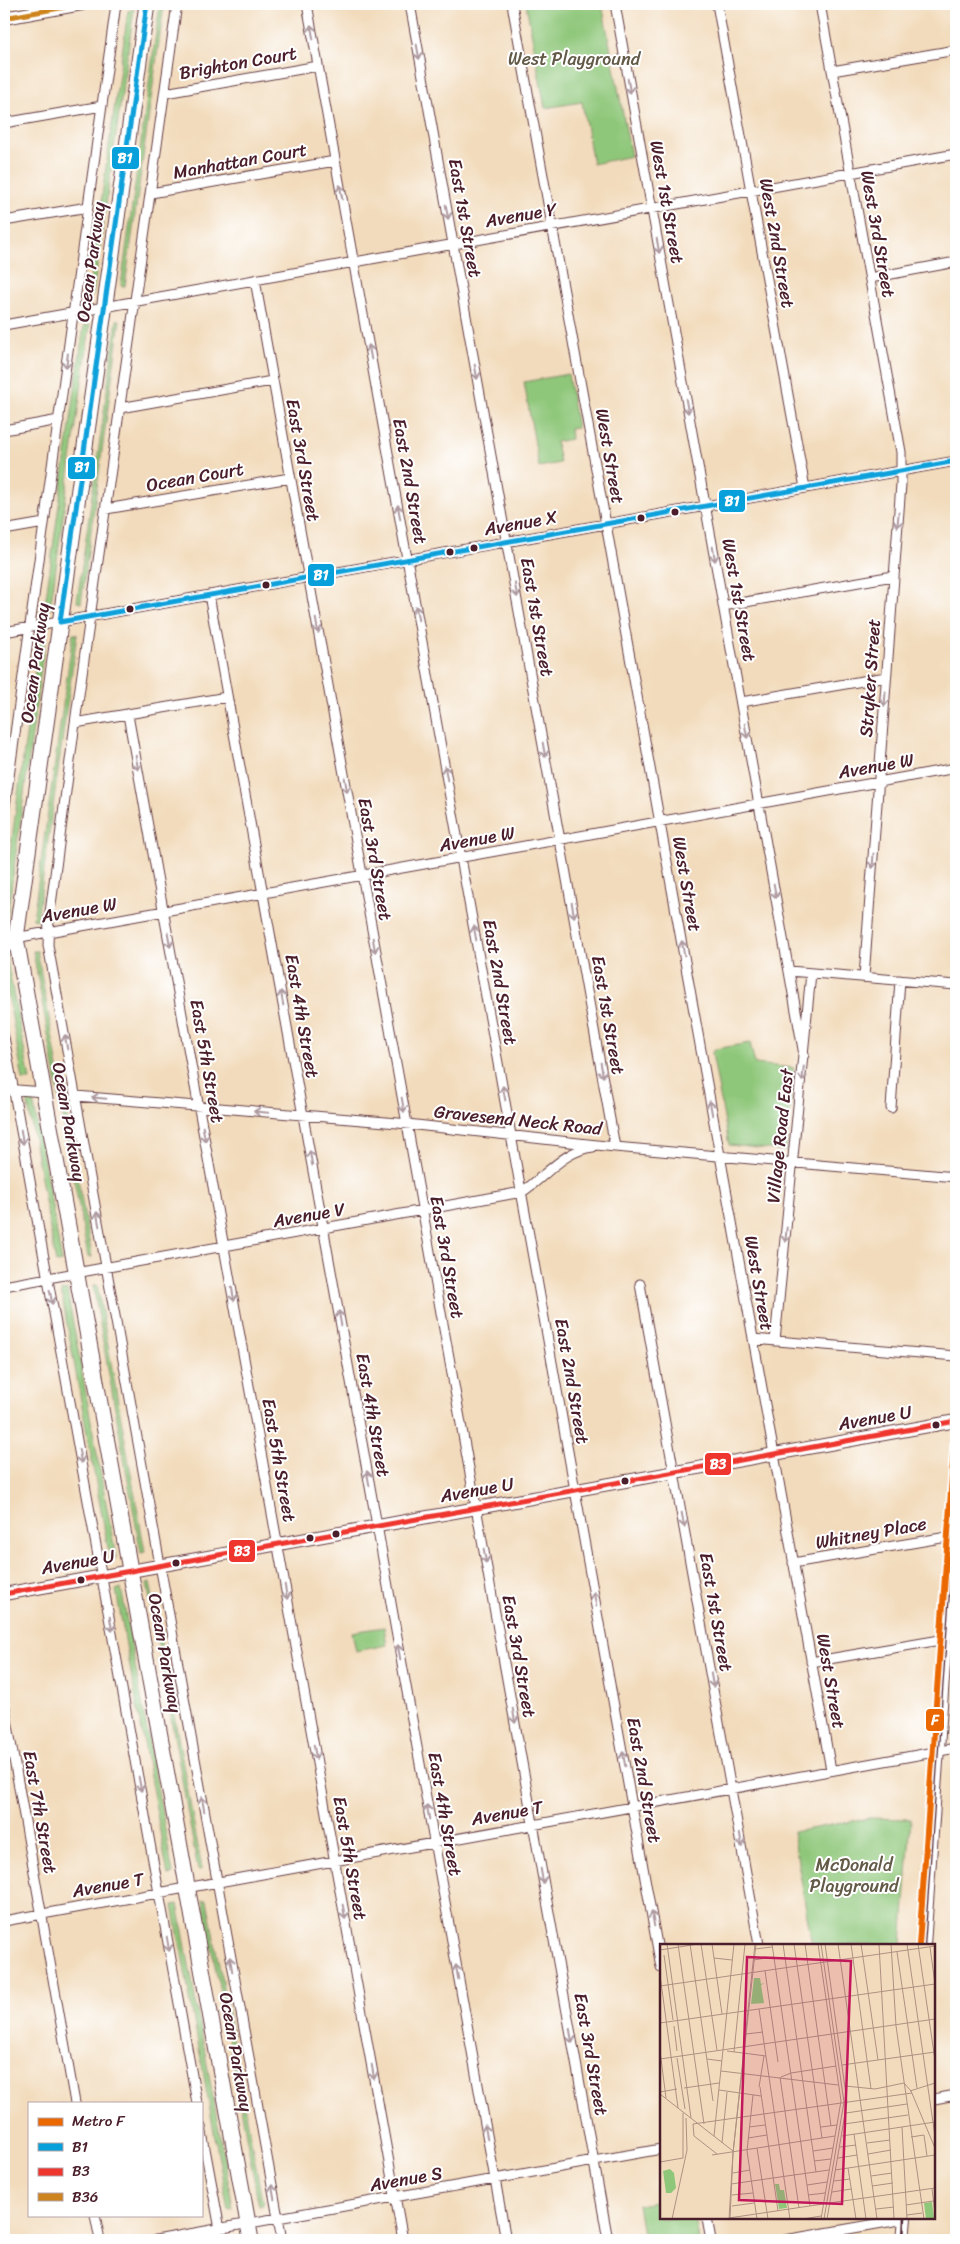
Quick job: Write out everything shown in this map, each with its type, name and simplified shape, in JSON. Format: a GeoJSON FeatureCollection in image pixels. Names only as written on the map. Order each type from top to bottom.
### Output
{"type":"FeatureCollection","features":[{"type":"Feature","properties":{"kind":"main road"},"geometry":{"type":"LineString","coordinates":[[4,18],[82,4]]}},
{"type":"Feature","properties":{"kind":"main road","name":"Ocean Parkway"},"geometry":{"type":"LineString","coordinates":[[147,4],[60,622],[10,939],[44,1092],[251,2240]]}},
{"type":"Feature","properties":{"kind":"main road","name":"Avenue U"},"geometry":{"type":"LineString","coordinates":[[4,1594],[956,1421]]}},
{"type":"Feature","properties":{"kind":"main road"},"geometry":{"type":"LineString","coordinates":[[924,1944],[956,1495]]}},
{"type":"Feature","properties":{"kind":"main road"},"geometry":{"type":"LineString","coordinates":[[904,2240],[905,2219]]}},
{"type":"Feature","properties":{"kind":"street","name":"Ocean Parkway"},"geometry":{"type":"LineString","coordinates":[[4,813],[13,735],[59,420],[116,4]]}},
{"type":"Feature","properties":{"kind":"street","name":"Ocean Parkway"},"geometry":{"type":"LineString","coordinates":[[177,4],[75,723],[48,944],[282,2240]]}},
{"type":"Feature","properties":{"kind":"street","name":"East 2nd Street"},"geometry":{"type":"LineString","coordinates":[[307,4],[660,1961]]}},
{"type":"Feature","properties":{"kind":"street","name":"East 1st Street"},"geometry":{"type":"LineString","coordinates":[[410,4],[561,840],[610,1146]]}},
{"type":"Feature","properties":{"kind":"street","name":"West Street"},"geometry":{"type":"LineString","coordinates":[[512,4],[831,1770]]}},
{"type":"Feature","properties":{"kind":"street","name":"West 1st Street"},"geometry":{"type":"LineString","coordinates":[[614,4],[804,1055]]}},
{"type":"Feature","properties":{"kind":"street","name":"West 2nd Street"},"geometry":{"type":"LineString","coordinates":[[717,4],[805,488]]}},
{"type":"Feature","properties":{"kind":"street","name":"West 3rd Street"},"geometry":{"type":"LineString","coordinates":[[820,4],[901,452],[901,471]]}},
{"type":"Feature","properties":{"kind":"street"},"geometry":{"type":"LineString","coordinates":[[832,71],[956,50]]}},
{"type":"Feature","properties":{"kind":"street","name":"Brighton Court"},"geometry":{"type":"LineString","coordinates":[[165,93],[318,66]]}},
{"type":"Feature","properties":{"kind":"street"},"geometry":{"type":"LineString","coordinates":[[4,123],[102,106]]}},
{"type":"Feature","properties":{"kind":"street","name":"Avenue Y"},"geometry":{"type":"LineString","coordinates":[[4,325],[956,154]]}},
{"type":"Feature","properties":{"kind":"street","name":"Manhattan Court"},"geometry":{"type":"LineString","coordinates":[[151,193],[335,160]]}},
{"type":"Feature","properties":{"kind":"street"},"geometry":{"type":"LineString","coordinates":[[4,221],[88,207]]}},
{"type":"Feature","properties":{"kind":"street"},"geometry":{"type":"LineString","coordinates":[[870,278],[956,262]]}},
{"type":"Feature","properties":{"kind":"street","name":"East 3rd Street"},"geometry":{"type":"LineString","coordinates":[[255,280],[608,2240]]}},
{"type":"Feature","properties":{"kind":"street"},"geometry":{"type":"LineString","coordinates":[[120,408],[272,381]]}},
{"type":"Feature","properties":{"kind":"street"},"geometry":{"type":"LineString","coordinates":[[4,430],[59,420]]}},
{"type":"Feature","properties":{"kind":"street","name":"Avenue X"},"geometry":{"type":"LineString","coordinates":[[4,632],[956,461]]}},
{"type":"Feature","properties":{"kind":"street","name":"Stryker Street"},"geometry":{"type":"LineString","coordinates":[[864,977],[901,471]]}},
{"type":"Feature","properties":{"kind":"street","name":"Ocean Court"},"geometry":{"type":"LineString","coordinates":[[106,509],[290,478]]}},
{"type":"Feature","properties":{"kind":"street"},"geometry":{"type":"LineString","coordinates":[[4,530],[44,523]]}},
{"type":"Feature","properties":{"kind":"street"},"geometry":{"type":"LineString","coordinates":[[723,606],[893,576]]}},
{"type":"Feature","properties":{"kind":"street","name":"East 4th Street"},"geometry":{"type":"LineString","coordinates":[[209,596],[506,2240]]}},
{"type":"Feature","properties":{"kind":"street"},"geometry":{"type":"LineString","coordinates":[[740,702],[886,677]]}},
{"type":"Feature","properties":{"kind":"street"},"geometry":{"type":"LineString","coordinates":[[75,723],[227,697]]}},
{"type":"Feature","properties":{"kind":"street","name":"East 5th Street"},"geometry":{"type":"LineString","coordinates":[[128,715],[403,2240]]}},
{"type":"Feature","properties":{"kind":"street"},"geometry":{"type":"LineString","coordinates":[[4,736],[13,735]]}},
{"type":"Feature","properties":{"kind":"street","name":"Avenue W"},"geometry":{"type":"LineString","coordinates":[[10,939],[956,768]]}},
{"type":"Feature","properties":{"kind":"street"},"geometry":{"type":"LineString","coordinates":[[789,971],[956,985]]}},
{"type":"Feature","properties":{"kind":"street","name":"Village Road East"},"geometry":{"type":"LineString","coordinates":[[775,1341],[811,973]]}},
{"type":"Feature","properties":{"kind":"street"},"geometry":{"type":"LineString","coordinates":[[891,1108],[900,980]]}},
{"type":"Feature","properties":{"kind":"street"},"geometry":{"type":"LineString","coordinates":[[4,1037],[9,1089],[47,1278],[197,2102]]}},
{"type":"Feature","properties":{"kind":"street"},"geometry":{"type":"LineString","coordinates":[[9,1089],[44,1092]]}},
{"type":"Feature","properties":{"kind":"street","name":"Gravesend Neck Road"},"geometry":{"type":"LineString","coordinates":[[76,1096],[406,1124],[610,1146],[956,1177]]}},
{"type":"Feature","properties":{"kind":"street","name":"Avenue V"},"geometry":{"type":"LineString","coordinates":[[4,1286],[522,1192],[574,1152],[583,1148],[610,1146]]}},
{"type":"Feature","properties":{"kind":"street","name":"East 1st Street"},"geometry":{"type":"LineString","coordinates":[[640,1284],[760,1944]]}},
{"type":"Feature","properties":{"kind":"street"},"geometry":{"type":"LineString","coordinates":[[753,1339],[956,1356]]}},
{"type":"Feature","properties":{"kind":"street","name":"Whitney Place"},"geometry":{"type":"LineString","coordinates":[[793,1563],[953,1536]]}},
{"type":"Feature","properties":{"kind":"street"},"geometry":{"type":"LineString","coordinates":[[811,1662],[946,1639]]}},
{"type":"Feature","properties":{"kind":"street","name":"East 7th Street"},"geometry":{"type":"LineString","coordinates":[[4,1704],[75,2102]]}},
{"type":"Feature","properties":{"kind":"street","name":"Avenue T"},"geometry":{"type":"LineString","coordinates":[[4,1921],[956,1748]]}},
{"type":"Feature","properties":{"kind":"street"},"geometry":{"type":"LineString","coordinates":[[935,2099],[956,2095]]}},
{"type":"Feature","properties":{"kind":"street"},"geometry":{"type":"LineString","coordinates":[[202,2133],[222,2240]]}},
{"type":"Feature","properties":{"kind":"street","name":"Avenue S"},"geometry":{"type":"LineString","coordinates":[[156,2240],[660,2149]]}},
{"type":"Feature","properties":{"kind":"street"},"geometry":{"type":"LineString","coordinates":[[95,2216],[100,2240]]}},
{"type":"Feature","properties":{"kind":"street"},"geometry":{"type":"LineString","coordinates":[[707,2219],[711,2240]]}},
{"type":"Feature","properties":{"kind":"street"},"geometry":{"type":"LineString","coordinates":[[785,2240],[905,2219]]}},
{"type":"Feature","properties":{"kind":"green space"},"geometry":{"type":"Polygon","coordinates":[[[160,4],[164,5],[125,286],[121,286],[160,4]]]}},
{"type":"Feature","properties":{"kind":"green space","name":"West Playground"},"geometry":{"type":"Polygon","coordinates":[[[526,4],[602,4],[631,156],[593,164],[582,102],[545,108],[526,4]]]}},
{"type":"Feature","properties":{"kind":"green space"},"geometry":{"type":"Polygon","coordinates":[[[134,9],[93,295],[88,295],[128,11],[134,9]]]}},
{"type":"Feature","properties":{"kind":"green space"},"geometry":{"type":"Polygon","coordinates":[[[117,320],[120,320],[81,603],[77,602],[117,320]]]}},
{"type":"Feature","properties":{"kind":"green space"},"geometry":{"type":"Polygon","coordinates":[[[84,325],[90,325],[50,610],[44,612],[84,325]]]}},
{"type":"Feature","properties":{"kind":"green space"},"geometry":{"type":"Polygon","coordinates":[[[568,374],[577,428],[570,429],[571,439],[556,442],[560,463],[539,467],[524,382],[568,374]]]}},
{"type":"Feature","properties":{"kind":"green space"},"geometry":{"type":"Polygon","coordinates":[[[73,634],[77,634],[37,920],[33,919],[73,634]]]}},
{"type":"Feature","properties":{"kind":"green space"},"geometry":{"type":"Polygon","coordinates":[[[45,640],[6,926],[4,927],[4,897],[39,641],[45,640]]]}},
{"type":"Feature","properties":{"kind":"green space"},"geometry":{"type":"Polygon","coordinates":[[[33,951],[37,951],[92,1257],[88,1257],[33,951]]]}},
{"type":"Feature","properties":{"kind":"green space"},"geometry":{"type":"Polygon","coordinates":[[[4,955],[6,955],[30,1080],[23,1080],[4,971],[4,955]]]}},
{"type":"Feature","properties":{"kind":"green space"},"geometry":{"type":"Polygon","coordinates":[[[750,1043],[755,1064],[794,1068],[786,1151],[729,1145],[712,1053],[715,1049],[750,1043]]]}},
{"type":"Feature","properties":{"kind":"green space"},"geometry":{"type":"Polygon","coordinates":[[[27,1099],[33,1100],[62,1262],[56,1263],[27,1099]]]}},
{"type":"Feature","properties":{"kind":"green space"},"geometry":{"type":"Polygon","coordinates":[[[93,1285],[97,1285],[145,1552],[141,1553],[93,1285]]]}},
{"type":"Feature","properties":{"kind":"green space"},"geometry":{"type":"Polygon","coordinates":[[[67,1290],[116,1558],[110,1559],[61,1291],[67,1290]]]}},
{"type":"Feature","properties":{"kind":"green space"},"geometry":{"type":"Polygon","coordinates":[[[150,1582],[202,1869],[198,1870],[147,1583],[150,1582]]]}},
{"type":"Feature","properties":{"kind":"green space"},"geometry":{"type":"Polygon","coordinates":[[[121,1588],[173,1874],[168,1875],[116,1590],[121,1588]]]}},
{"type":"Feature","properties":{"kind":"green space"},"geometry":{"type":"Polygon","coordinates":[[[384,1627],[387,1645],[356,1651],[352,1632],[384,1627]]]}},
{"type":"Feature","properties":{"kind":"green space","name":"McDonald Playground"},"geometry":{"type":"Polygon","coordinates":[[[869,1818],[911,1819],[902,1944],[812,1944],[793,1832],[869,1818]]]}},
{"type":"Feature","properties":{"kind":"green space"},"geometry":{"type":"Polygon","coordinates":[[[203,1900],[207,1900],[263,2205],[259,2206],[203,1900]]]}},
{"type":"Feature","properties":{"kind":"green space"},"geometry":{"type":"Polygon","coordinates":[[[178,1904],[233,2208],[228,2209],[173,1905],[178,1904]]]}},
{"type":"Feature","properties":{"kind":"green space"},"geometry":{"type":"Polygon","coordinates":[[[660,2201],[660,2219],[695,2219],[699,2240],[644,2240],[638,2205],[660,2201]]]}},
{"type":"Feature","properties":{"kind":"railway"},"geometry":{"type":"LineString","coordinates":[[924,1944],[956,1491]]}},
{"type":"Feature","properties":{"kind":"railway"},"geometry":{"type":"LineString","coordinates":[[903,2240],[904,2219]]}},
{"type":"Feature","properties":{"kind":"metro line","name":"F"},"geometry":{"type":"LineString","coordinates":[[919,1944],[956,1420]]}},
{"type":"Feature","properties":{"kind":"transit line","name":"B36"},"geometry":{"type":"LineString","coordinates":[[4,18],[82,4]]}},
{"type":"Feature","properties":{"kind":"transit line","name":"B1"},"geometry":{"type":"LineString","coordinates":[[60,622],[147,4]]}},
{"type":"Feature","properties":{"kind":"transit line","name":"B1"},"geometry":{"type":"LineString","coordinates":[[60,622],[956,461]]}},
{"type":"Feature","properties":{"kind":"transit line","name":"B3"},"geometry":{"type":"LineString","coordinates":[[4,1594],[956,1421]]}}]}
